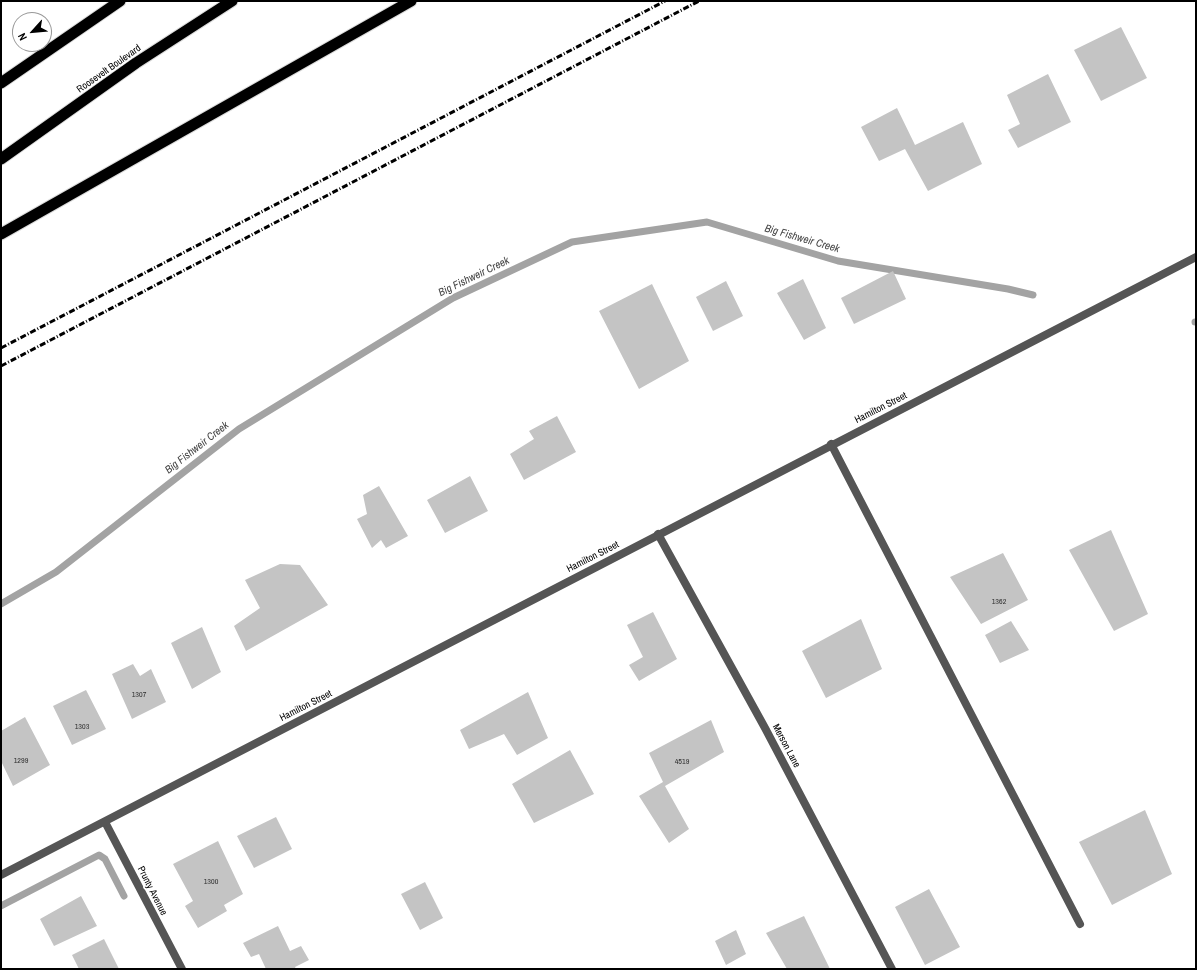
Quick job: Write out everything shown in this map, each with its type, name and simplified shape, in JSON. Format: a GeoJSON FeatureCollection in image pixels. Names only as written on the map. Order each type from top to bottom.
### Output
{"type":"FeatureCollection","features":[{"type":"Feature","properties":{"kind":"highway"},"geometry":{"type":"LineString","coordinates":[[1,83],[120,1]]}},
{"type":"Feature","properties":{"kind":"highway","name":"Roosevelt Boulevard"},"geometry":{"type":"LineString","coordinates":[[1,159],[136,63],[232,1]]}},
{"type":"Feature","properties":{"kind":"highway"},"geometry":{"type":"LineString","coordinates":[[1,234],[410,1]]}},
{"type":"Feature","properties":{"kind":"street","name":"Hamilton Street"},"geometry":{"type":"LineString","coordinates":[[1,875],[1196,257]]}},
{"type":"Feature","properties":{"kind":"street"},"geometry":{"type":"LineString","coordinates":[[832,444],[1080,924]]}},
{"type":"Feature","properties":{"kind":"street","name":"Merson Lane"},"geometry":{"type":"LineString","coordinates":[[658,534],[765,728],[892,969]]}},
{"type":"Feature","properties":{"kind":"street","name":"Prunty Avenue"},"geometry":{"type":"LineString","coordinates":[[105,822],[182,969]]}},
{"type":"Feature","properties":{"kind":"building"},"geometry":{"type":"Polygon","coordinates":[[[1121,27],[1147,78],[1101,101],[1074,50],[1121,27]]]}},
{"type":"Feature","properties":{"kind":"building"},"geometry":{"type":"Polygon","coordinates":[[[1048,74],[1071,122],[1018,148],[1008,130],[1020,124],[1007,95],[1048,74]]]}},
{"type":"Feature","properties":{"kind":"building"},"geometry":{"type":"Polygon","coordinates":[[[897,108],[915,145],[963,122],[982,164],[928,191],[905,149],[879,161],[861,127],[897,108]]]}},
{"type":"Feature","properties":{"kind":"building"},"geometry":{"type":"Polygon","coordinates":[[[893,271],[906,299],[854,324],[841,298],[893,271]]]}},
{"type":"Feature","properties":{"kind":"building"},"geometry":{"type":"Polygon","coordinates":[[[803,279],[826,328],[804,340],[777,293],[803,279]]]}},
{"type":"Feature","properties":{"kind":"building"},"geometry":{"type":"Polygon","coordinates":[[[726,281],[743,316],[713,331],[696,297],[726,281]]]}},
{"type":"Feature","properties":{"kind":"building"},"geometry":{"type":"Polygon","coordinates":[[[652,284],[689,361],[639,389],[599,311],[652,284]]]}},
{"type":"Feature","properties":{"kind":"building"},"geometry":{"type":"Polygon","coordinates":[[[557,416],[576,452],[524,480],[510,454],[534,439],[529,431],[557,416]]]}},
{"type":"Feature","properties":{"kind":"building"},"geometry":{"type":"Polygon","coordinates":[[[470,476],[488,511],[445,533],[427,500],[470,476]]]}},
{"type":"Feature","properties":{"kind":"building"},"geometry":{"type":"Polygon","coordinates":[[[379,486],[408,536],[386,548],[381,540],[372,548],[357,519],[367,514],[363,495],[379,486]]]}},
{"type":"Feature","properties":{"kind":"building"},"geometry":{"type":"Polygon","coordinates":[[[1111,530],[1148,614],[1114,631],[1069,550],[1111,530]]]}},
{"type":"Feature","properties":{"kind":"building"},"geometry":{"type":"Polygon","coordinates":[[[1003,553],[1028,600],[981,624],[950,577],[1003,553]]]}},
{"type":"Feature","properties":{"kind":"building"},"geometry":{"type":"Polygon","coordinates":[[[280,564],[300,565],[328,605],[246,651],[234,626],[260,608],[245,580],[280,564]]]}},
{"type":"Feature","properties":{"kind":"building"},"geometry":{"type":"Polygon","coordinates":[[[653,612],[677,659],[639,681],[629,665],[643,657],[627,625],[653,612]]]}},
{"type":"Feature","properties":{"kind":"building"},"geometry":{"type":"Polygon","coordinates":[[[861,619],[882,669],[826,698],[802,651],[861,619]]]}},
{"type":"Feature","properties":{"kind":"building"},"geometry":{"type":"Polygon","coordinates":[[[1011,621],[1029,650],[1000,663],[985,635],[1011,621]]]}},
{"type":"Feature","properties":{"kind":"building"},"geometry":{"type":"Polygon","coordinates":[[[202,627],[221,672],[192,689],[171,643],[202,627]]]}},
{"type":"Feature","properties":{"kind":"building"},"geometry":{"type":"Polygon","coordinates":[[[133,664],[140,676],[151,669],[166,702],[132,719],[112,674],[133,664]]]}},
{"type":"Feature","properties":{"kind":"building"},"geometry":{"type":"Polygon","coordinates":[[[86,690],[106,729],[72,745],[53,706],[86,690]]]}},
{"type":"Feature","properties":{"kind":"building"},"geometry":{"type":"Polygon","coordinates":[[[528,692],[548,738],[517,755],[504,734],[469,749],[460,730],[528,692]]]}},
{"type":"Feature","properties":{"kind":"building"},"geometry":{"type":"Polygon","coordinates":[[[25,717],[50,765],[13,786],[1,761],[1,731],[25,717]]]}},
{"type":"Feature","properties":{"kind":"building"},"geometry":{"type":"Polygon","coordinates":[[[711,720],[724,752],[665,786],[689,829],[669,843],[639,796],[663,782],[649,753],[711,720]]]}},
{"type":"Feature","properties":{"kind":"building"},"geometry":{"type":"Polygon","coordinates":[[[570,750],[594,794],[534,823],[512,784],[570,750]]]}},
{"type":"Feature","properties":{"kind":"building"},"geometry":{"type":"Polygon","coordinates":[[[1145,810],[1172,874],[1112,905],[1079,842],[1145,810]]]}},
{"type":"Feature","properties":{"kind":"building"},"geometry":{"type":"Polygon","coordinates":[[[276,817],[292,849],[254,868],[237,836],[276,817]]]}},
{"type":"Feature","properties":{"kind":"building"},"geometry":{"type":"Polygon","coordinates":[[[218,841],[243,894],[224,905],[227,911],[198,928],[185,906],[193,901],[173,864],[218,841]]]}},
{"type":"Feature","properties":{"kind":"building"},"geometry":{"type":"Polygon","coordinates":[[[425,882],[443,918],[420,930],[401,894],[425,882]]]}},
{"type":"Feature","properties":{"kind":"building"},"geometry":{"type":"Polygon","coordinates":[[[929,889],[960,947],[925,965],[895,907],[929,889]]]}},
{"type":"Feature","properties":{"kind":"building"},"geometry":{"type":"Polygon","coordinates":[[[81,896],[97,926],[54,946],[40,919],[81,896]]]}},
{"type":"Feature","properties":{"kind":"building"},"geometry":{"type":"Polygon","coordinates":[[[804,916],[830,969],[787,969],[766,933],[804,916]]]}},
{"type":"Feature","properties":{"kind":"building"},"geometry":{"type":"Polygon","coordinates":[[[278,926],[290,951],[301,946],[309,960],[295,967],[296,969],[266,969],[259,954],[251,957],[243,943],[278,926]]]}},
{"type":"Feature","properties":{"kind":"building"},"geometry":{"type":"Polygon","coordinates":[[[736,930],[746,954],[726,965],[715,941],[736,930]]]}},
{"type":"Feature","properties":{"kind":"building"},"geometry":{"type":"Polygon","coordinates":[[[104,939],[119,969],[79,969],[72,955],[104,939]]]}},
{"type":"Feature","properties":{"kind":"waterway","name":"Big Fishweir Creek"},"geometry":{"type":"LineString","coordinates":[[1,604],[56,572],[239,429],[453,298],[572,242],[707,222],[838,261],[1008,289],[1033,295]]}},
{"type":"Feature","properties":{"kind":"waterway"},"geometry":{"type":"LineString","coordinates":[[1,906],[99,855],[105,859],[124,896]]}},
{"type":"Feature","properties":{"kind":"railway"},"geometry":{"type":"LineString","coordinates":[[1,348],[665,1]]}},
{"type":"Feature","properties":{"kind":"railway"},"geometry":{"type":"LineString","coordinates":[[1,366],[699,1]]}}]}
